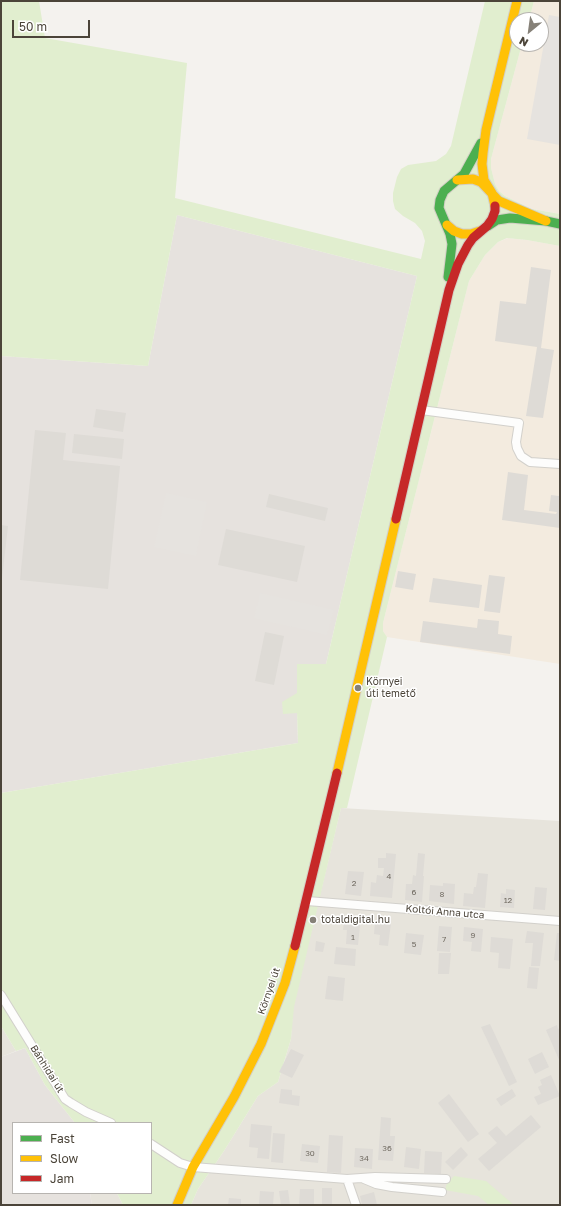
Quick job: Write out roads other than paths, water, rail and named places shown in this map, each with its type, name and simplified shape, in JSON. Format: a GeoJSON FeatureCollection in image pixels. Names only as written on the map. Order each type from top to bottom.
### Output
{"type":"FeatureCollection","features":[{"type":"Feature","properties":{"kind":"main road"},"geometry":{"type":"LineString","coordinates":[[447,225],[454,231],[462,234],[471,234],[483,229],[492,219],[495,210],[495,202],[492,193],[484,180],[482,164],[486,130],[517,1]]}},
{"type":"Feature","properties":{"kind":"main road"},"geometry":{"type":"LineString","coordinates":[[449,290],[448,280],[452,244],[447,225],[440,213],[440,200],[447,188],[464,174],[470,165],[486,130]]}},
{"type":"Feature","properties":{"kind":"main road"},"geometry":{"type":"LineString","coordinates":[[457,180],[473,179],[480,182],[487,187],[499,201],[546,221]]}},
{"type":"Feature","properties":{"kind":"main road"},"geometry":{"type":"LineString","coordinates":[[449,290],[464,252],[473,238],[492,222],[502,219],[516,218],[560,224]]}},
{"type":"Feature","properties":{"kind":"main road","name":"Környei út"},"geometry":{"type":"LineString","coordinates":[[177,1205],[192,1167],[234,1097],[267,1030],[284,983],[307,901],[449,290]]}},
{"type":"Feature","properties":{"kind":"street"},"geometry":{"type":"LineString","coordinates":[[421,410],[519,423],[516,442],[521,456],[530,462],[560,464]]}},
{"type":"Feature","properties":{"kind":"street","name":"Koltói Anna utca"},"geometry":{"type":"LineString","coordinates":[[307,901],[560,921]]}},
{"type":"Feature","properties":{"kind":"street","name":"Bánhidai út"},"geometry":{"type":"LineString","coordinates":[[1,995],[65,1099],[86,1112],[109,1122]]}},
{"type":"Feature","properties":{"kind":"street"},"geometry":{"type":"LineString","coordinates":[[152,1145],[180,1163],[192,1167],[347,1179],[375,1177],[446,1179]]}},
{"type":"Feature","properties":{"kind":"street"},"geometry":{"type":"LineString","coordinates":[[362,1178],[376,1184],[392,1187],[442,1192]]}},
{"type":"Feature","properties":{"kind":"street"},"geometry":{"type":"LineString","coordinates":[[347,1179],[356,1205]]}},
{"type":"Feature","properties":{"kind":"place","name":"Környei úti temető"},"geometry":{"type":"Point","coordinates":[358,688]}},
{"type":"Feature","properties":{"kind":"place","name":"totaldigital.hu"},"geometry":{"type":"Point","coordinates":[313,920]}}]}
